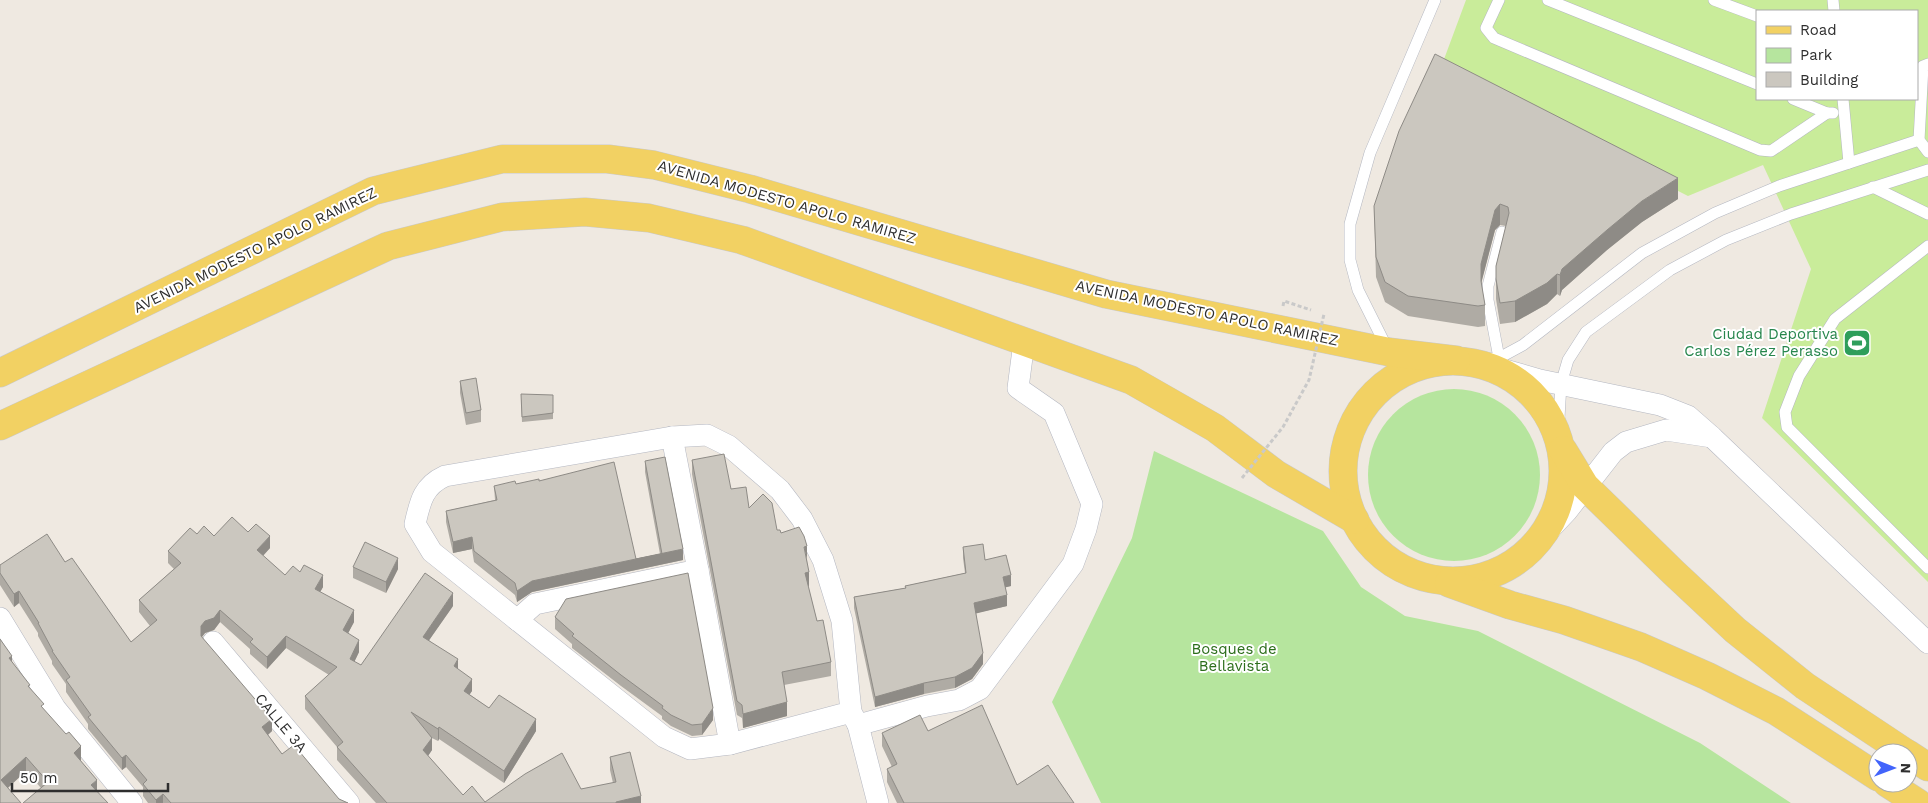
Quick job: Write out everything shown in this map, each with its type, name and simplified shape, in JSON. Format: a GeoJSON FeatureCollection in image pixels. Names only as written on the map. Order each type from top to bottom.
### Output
{"type":"FeatureCollection","features":[{"type":"Feature","properties":{"kind":"main road","name":"AVENIDA MODESTO APOLO RAMIREZ"},"geometry":{"type":"LineString","coordinates":[[0,373],[373,191],[502,158],[608,159],[654,165],[750,189],[1106,294],[1388,352],[1479,361]]}},
{"type":"Feature","properties":{"kind":"main road"},"geometry":{"type":"LineString","coordinates":[[0,426],[388,246],[502,217],[585,212],[648,218],[742,240],[1131,380],[1215,428],[1276,474],[1354,520]]}},
{"type":"Feature","properties":{"kind":"main road"},"geometry":{"type":"LineString","coordinates":[[1868,771],[1776,711],[1707,676],[1641,647],[1564,620],[1510,605],[1443,581],[1407,571],[1384,556],[1376,550],[1354,520],[1344,484],[1346,446],[1360,411],[1386,383],[1419,366],[1479,361],[1519,382],[1542,406],[1585,486],[1673,572],[1735,630],[1805,686],[1890,743]]}},
{"type":"Feature","properties":{"kind":"main road"},"geometry":{"type":"LineString","coordinates":[[1443,581],[1478,579],[1510,565],[1537,542],[1555,513],[1563,479],[1559,440]]}},
{"type":"Feature","properties":{"kind":"main road"},"geometry":{"type":"LineString","coordinates":[[1902,793],[1918,803]]}},
{"type":"Feature","properties":{"kind":"street"},"geometry":{"type":"LineString","coordinates":[[878,803],[854,719],[842,621],[823,560],[802,519],[780,490],[729,446],[707,435],[672,437],[445,476],[432,482],[420,504],[415,524],[432,552],[664,737],[690,749],[730,744],[854,719],[958,700],[980,689],[1073,564],[1086,529],[1092,504],[1054,413],[1018,388],[1024,342]]}},
{"type":"Feature","properties":{"kind":"street"},"geometry":{"type":"LineString","coordinates":[[1479,361],[1561,384],[1660,404],[1688,416],[1928,643]]}},
{"type":"Feature","properties":{"kind":"street"},"geometry":{"type":"LineString","coordinates":[[1537,542],[1567,511],[1613,452],[1626,442],[1666,430],[1712,437]]}},
{"type":"Feature","properties":{"kind":"street"},"geometry":{"type":"LineString","coordinates":[[672,437],[730,744]]}},
{"type":"Feature","properties":{"kind":"street"},"geometry":{"type":"LineString","coordinates":[[517,620],[535,604],[698,570]]}},
{"type":"Feature","properties":{"kind":"street"},"geometry":{"type":"LineString","coordinates":[[0,618],[54,708],[132,803]]}},
{"type":"Feature","properties":{"kind":"street","name":"CALLE 3A"},"geometry":{"type":"LineString","coordinates":[[213,642],[349,803]]}},
{"type":"Feature","properties":{"kind":"lane"},"geometry":{"type":"LineString","coordinates":[[1388,352],[1358,290],[1350,260],[1350,224],[1370,153],[1435,0]]}},
{"type":"Feature","properties":{"kind":"lane"},"geometry":{"type":"LineString","coordinates":[[1499,0],[1486,28],[1494,38],[1760,150],[1771,151],[1827,113]]}},
{"type":"Feature","properties":{"kind":"lane"},"geometry":{"type":"LineString","coordinates":[[1548,0],[1756,84]]}},
{"type":"Feature","properties":{"kind":"lane"},"geometry":{"type":"LineString","coordinates":[[1714,0],[1756,16]]}},
{"type":"Feature","properties":{"kind":"lane"},"geometry":{"type":"LineString","coordinates":[[1928,64],[1923,66],[1919,140],[1928,152]]}},
{"type":"Feature","properties":{"kind":"lane"},"geometry":{"type":"LineString","coordinates":[[1795,100],[1827,113],[1844,114]]}},
{"type":"Feature","properties":{"kind":"lane"},"geometry":{"type":"LineString","coordinates":[[1843,100],[1849,163]]}},
{"type":"Feature","properties":{"kind":"lane"},"geometry":{"type":"LineString","coordinates":[[1502,232],[1488,286],[1488,300],[1479,361],[1523,345],[1642,253],[1715,213],[1779,186],[1919,140]]}},
{"type":"Feature","properties":{"kind":"lane"},"geometry":{"type":"LineString","coordinates":[[1559,440],[1561,384],[1568,360],[1586,332],[1670,270],[1726,240],[1791,214],[1928,170]]}},
{"type":"Feature","properties":{"kind":"lane"},"geometry":{"type":"LineString","coordinates":[[1874,187],[1928,214]]}},
{"type":"Feature","properties":{"kind":"lane"},"geometry":{"type":"LineString","coordinates":[[1928,246],[1835,319],[1799,376],[1785,412],[1787,427],[1928,568]]}},
{"type":"Feature","properties":{"kind":"path"},"geometry":{"type":"LineString","coordinates":[[1242,478],[1283,427],[1308,380],[1311,370],[1324,314],[1284,301]]}},
{"type":"Feature","properties":{"kind":"green space","name":"Ciudad Deportiva Carlos Pérez Perasso"},"geometry":{"type":"Polygon","coordinates":[[[1466,0],[1928,0],[1928,582],[1762,418],[1811,269],[1763,165],[1688,196],[1440,70],[1466,0]]]}},
{"type":"Feature","properties":{"kind":"green space"},"geometry":{"type":"Polygon","coordinates":[[[1462,389],[1479,392],[1495,399],[1509,408],[1521,420],[1537,450],[1540,475],[1539,492],[1534,508],[1521,530],[1509,542],[1479,558],[1446,561],[1429,558],[1413,551],[1399,542],[1387,530],[1371,500],[1368,467],[1371,450],[1378,434],[1387,420],[1399,408],[1429,392],[1462,389]]]}},
{"type":"Feature","properties":{"kind":"green space","name":"Bosques de Bellavista"},"geometry":{"type":"Polygon","coordinates":[[[1154,451],[1323,531],[1361,587],[1405,616],[1478,631],[1700,743],[1791,803],[1101,803],[1052,702],[1132,538],[1154,451]]]}},
{"type":"Feature","properties":{"kind":"building"},"geometry":{"type":"Polygon","coordinates":[[[1435,54],[1678,178],[1642,201],[1562,269],[1560,275],[1557,274],[1547,283],[1515,301],[1500,303],[1496,266],[1509,213],[1508,207],[1500,204],[1495,210],[1481,264],[1481,281],[1485,305],[1478,306],[1408,296],[1385,282],[1376,257],[1374,206],[1399,131],[1435,54]]]}},
{"type":"Feature","properties":{"kind":"building"},"geometry":{"type":"Polygon","coordinates":[[[476,378],[481,410],[466,413],[460,381],[476,378]]]}},
{"type":"Feature","properties":{"kind":"building"},"geometry":{"type":"Polygon","coordinates":[[[521,394],[553,395],[553,413],[522,417],[521,394]]]}},
{"type":"Feature","properties":{"kind":"building"},"geometry":{"type":"Polygon","coordinates":[[[724,454],[731,489],[746,487],[749,508],[763,494],[772,503],[777,530],[780,530],[781,533],[799,527],[804,536],[807,546],[804,547],[809,572],[805,573],[817,621],[823,620],[831,662],[782,672],[787,702],[743,714],[742,705],[737,701],[692,460],[724,454]]]}},
{"type":"Feature","properties":{"kind":"building"},"geometry":{"type":"Polygon","coordinates":[[[665,457],[683,549],[662,553],[645,461],[665,457]]]}},
{"type":"Feature","properties":{"kind":"building"},"geometry":{"type":"Polygon","coordinates":[[[614,462],[636,559],[532,581],[517,591],[515,583],[474,551],[472,537],[453,542],[446,511],[497,500],[494,486],[515,481],[516,484],[539,479],[539,481],[614,462]]]}},
{"type":"Feature","properties":{"kind":"building"},"geometry":{"type":"Polygon","coordinates":[[[232,517],[248,532],[256,524],[270,536],[257,550],[285,575],[293,566],[300,572],[304,565],[323,575],[315,589],[354,610],[343,630],[359,640],[350,659],[361,665],[425,573],[453,593],[423,637],[458,659],[454,666],[472,679],[464,691],[489,708],[499,695],[536,719],[504,771],[439,727],[438,729],[411,712],[432,738],[423,750],[463,795],[472,786],[485,802],[525,774],[562,753],[581,789],[616,782],[610,757],[630,752],[641,796],[616,803],[387,803],[337,747],[343,742],[305,696],[337,667],[286,636],[267,657],[250,642],[253,639],[220,610],[214,618],[205,621],[201,626],[201,636],[272,719],[262,727],[282,754],[294,745],[339,799],[348,803],[171,803],[163,794],[156,800],[143,784],[147,780],[126,755],[122,758],[88,717],[91,715],[66,680],[70,677],[52,651],[39,623],[19,591],[14,594],[0,573],[0,565],[47,534],[65,562],[72,558],[131,642],[157,620],[139,600],[181,563],[168,551],[190,528],[197,534],[204,526],[214,536],[232,517]]]}},
{"type":"Feature","properties":{"kind":"building"},"geometry":{"type":"Polygon","coordinates":[[[365,542],[398,558],[386,582],[353,567],[365,542]]]}},
{"type":"Feature","properties":{"kind":"building"},"geometry":{"type":"Polygon","coordinates":[[[983,544],[985,560],[1006,555],[1011,575],[1003,577],[1007,595],[974,603],[983,653],[972,668],[955,677],[924,683],[875,697],[854,597],[906,588],[905,586],[966,573],[963,547],[983,544]]]}},
{"type":"Feature","properties":{"kind":"building"},"geometry":{"type":"Polygon","coordinates":[[[688,573],[713,708],[702,724],[692,725],[671,715],[662,708],[663,706],[572,636],[574,634],[555,617],[566,599],[688,573]]]}},
{"type":"Feature","properties":{"kind":"building"},"geometry":{"type":"Polygon","coordinates":[[[0,639],[12,656],[9,658],[30,685],[28,686],[44,704],[41,706],[66,734],[69,732],[81,746],[74,753],[97,780],[91,785],[108,803],[23,803],[48,782],[26,757],[1,780],[21,803],[0,803],[0,639]]]}},
{"type":"Feature","properties":{"kind":"building"},"geometry":{"type":"Polygon","coordinates":[[[982,705],[1017,785],[1048,765],[1074,803],[904,803],[887,769],[897,764],[882,733],[920,715],[928,731],[982,705]]]}},
{"type":"Feature","properties":{"kind":"place","name":"Ciudad Deportiva Carlos Pérez Perasso"},"geometry":{"type":"Point","coordinates":[1857,343]}}]}
